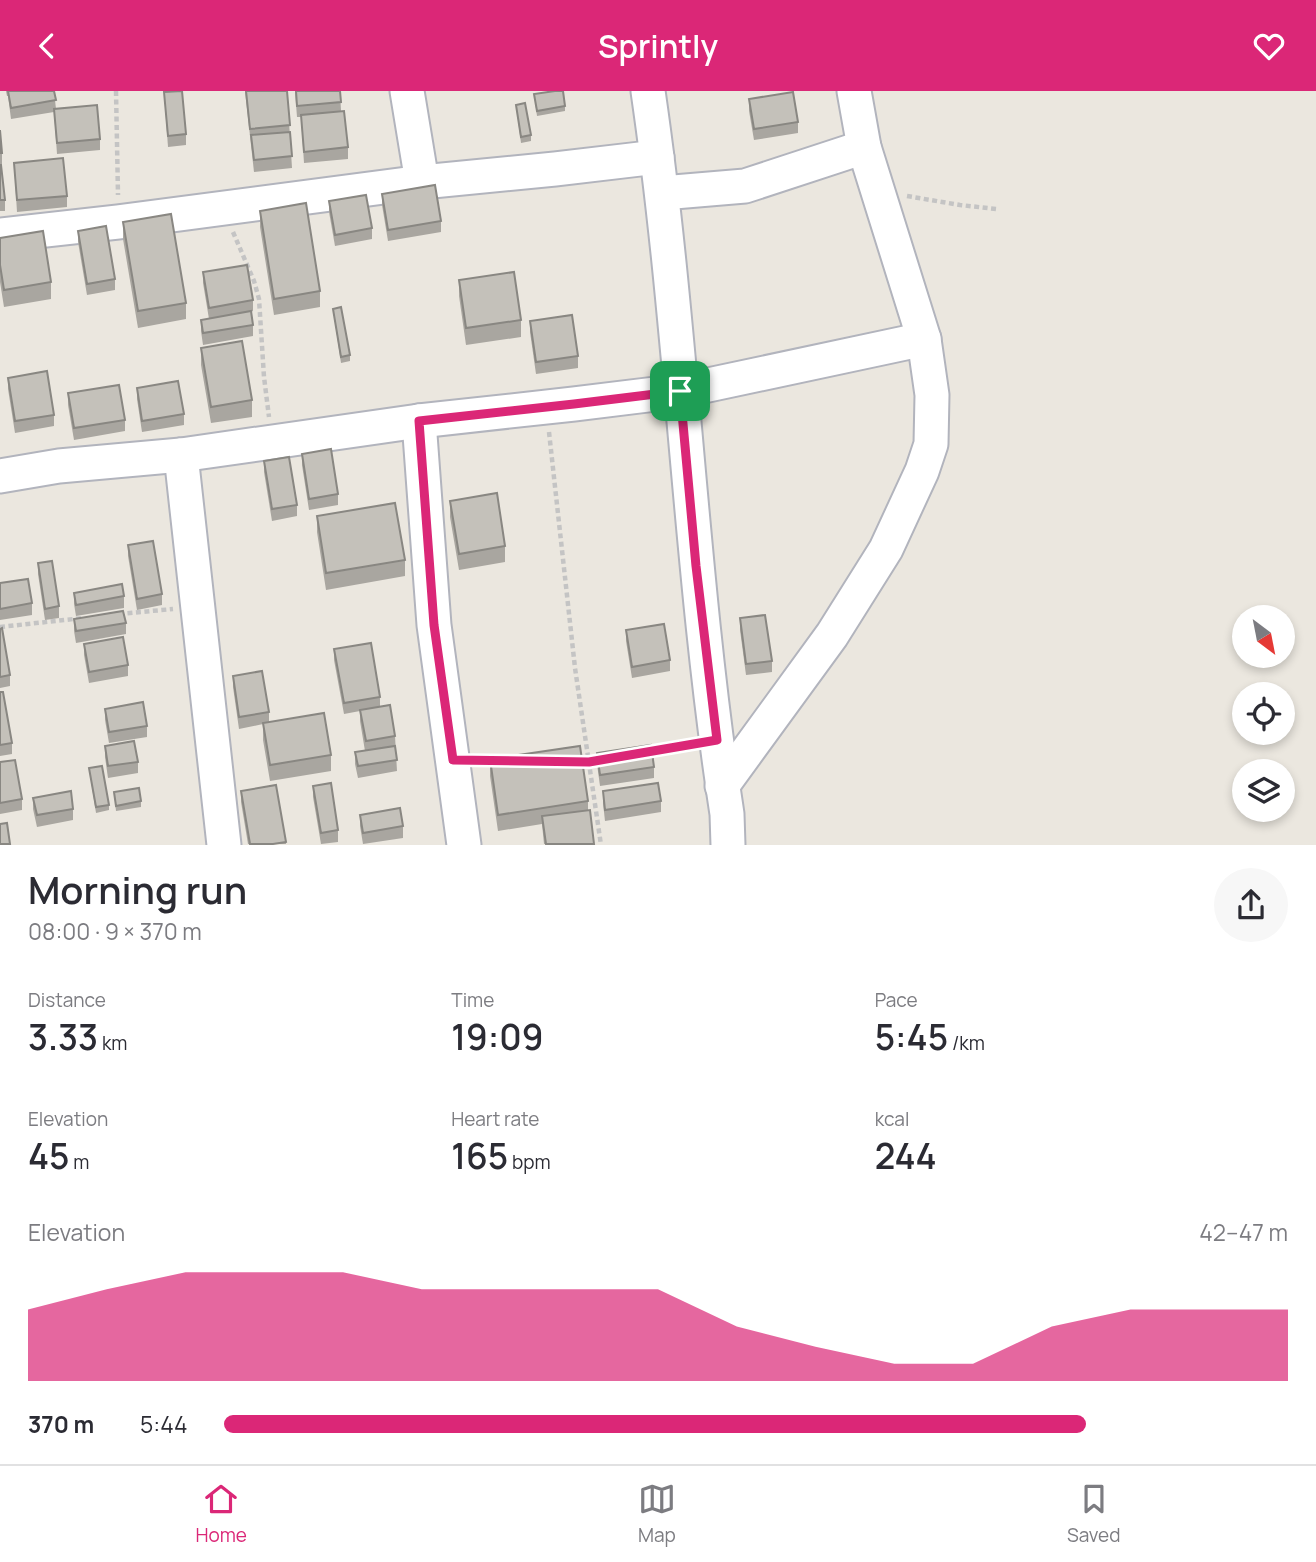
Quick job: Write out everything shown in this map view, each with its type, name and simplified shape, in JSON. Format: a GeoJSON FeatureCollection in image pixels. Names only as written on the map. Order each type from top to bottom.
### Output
{"type":"FeatureCollection","features":[{"type":"Feature","properties":{"kind":"street"},"geometry":{"type":"LineString","coordinates":[[407,91],[422,182]]}},
{"type":"Feature","properties":{"kind":"street"},"geometry":{"type":"LineString","coordinates":[[648,91],[662,194],[696,566],[728,845]]}},
{"type":"Feature","properties":{"kind":"street"},"geometry":{"type":"LineString","coordinates":[[722,786],[832,635],[886,549],[922,471],[931,444],[932,395],[923,339],[864,147],[854,91]]}},
{"type":"Feature","properties":{"kind":"street"},"geometry":{"type":"LineString","coordinates":[[662,194],[745,186],[864,147]]}},
{"type":"Feature","properties":{"kind":"street"},"geometry":{"type":"LineString","coordinates":[[0,235],[422,182],[657,157]]}},
{"type":"Feature","properties":{"kind":"street"},"geometry":{"type":"LineString","coordinates":[[0,476],[59,465],[181,455],[419,421],[680,391],[923,339]]}},
{"type":"Feature","properties":{"kind":"street"},"geometry":{"type":"LineString","coordinates":[[419,421],[434,625],[464,845]]}},
{"type":"Feature","properties":{"kind":"street"},"geometry":{"type":"LineString","coordinates":[[181,455],[224,845]]}},
{"type":"Feature","properties":{"kind":"path"},"geometry":{"type":"LineString","coordinates":[[116,91],[118,222]]}},
{"type":"Feature","properties":{"kind":"path"},"geometry":{"type":"LineString","coordinates":[[881,198],[901,195],[996,209]]}},
{"type":"Feature","properties":{"kind":"path"},"geometry":{"type":"LineString","coordinates":[[222,207],[259,299],[264,377],[273,442]]}},
{"type":"Feature","properties":{"kind":"path"},"geometry":{"type":"LineString","coordinates":[[547,407],[575,668],[601,845]]}},
{"type":"Feature","properties":{"kind":"path"},"geometry":{"type":"LineString","coordinates":[[115,615],[197,606]]}},
{"type":"Feature","properties":{"kind":"path"},"geometry":{"type":"LineString","coordinates":[[0,627],[87,618]]}},
{"type":"Feature","properties":{"kind":"path"},"geometry":{"type":"LineString","coordinates":[[640,753],[717,740]]}},
{"type":"Feature","properties":{"kind":"path"},"geometry":{"type":"LineString","coordinates":[[576,762],[602,759]]}},
{"type":"Feature","properties":{"kind":"building"},"geometry":{"type":"Polygon","coordinates":[[[8,91],[54,91],[56,100],[11,108],[8,91]]]}},
{"type":"Feature","properties":{"kind":"building"},"geometry":{"type":"Polygon","coordinates":[[[182,91],[186,134],[168,136],[164,92],[182,91]]]}},
{"type":"Feature","properties":{"kind":"building"},"geometry":{"type":"Polygon","coordinates":[[[246,91],[287,91],[290,125],[250,129],[246,91]]]}},
{"type":"Feature","properties":{"kind":"building"},"geometry":{"type":"Polygon","coordinates":[[[296,91],[340,91],[341,102],[297,106],[296,91]]]}},
{"type":"Feature","properties":{"kind":"building"},"geometry":{"type":"Polygon","coordinates":[[[563,91],[565,106],[537,111],[534,94],[563,91]]]}},
{"type":"Feature","properties":{"kind":"building"},"geometry":{"type":"Polygon","coordinates":[[[793,92],[798,122],[754,129],[749,99],[793,92]]]}},
{"type":"Feature","properties":{"kind":"building"},"geometry":{"type":"Polygon","coordinates":[[[525,103],[531,135],[521,137],[516,105],[525,103]]]}},
{"type":"Feature","properties":{"kind":"building"},"geometry":{"type":"Polygon","coordinates":[[[97,105],[100,139],[57,143],[54,109],[97,105]]]}},
{"type":"Feature","properties":{"kind":"building"},"geometry":{"type":"Polygon","coordinates":[[[344,111],[348,147],[304,152],[301,115],[344,111]]]}},
{"type":"Feature","properties":{"kind":"building"},"geometry":{"type":"Polygon","coordinates":[[[290,132],[292,156],[254,160],[251,135],[290,132]]]}},
{"type":"Feature","properties":{"kind":"building"},"geometry":{"type":"Polygon","coordinates":[[[63,158],[67,196],[17,200],[14,163],[63,158]]]}},
{"type":"Feature","properties":{"kind":"building"},"geometry":{"type":"Polygon","coordinates":[[[1,165],[5,200],[0,200],[1,165]]]}},
{"type":"Feature","properties":{"kind":"building"},"geometry":{"type":"Polygon","coordinates":[[[435,185],[441,221],[388,230],[382,194],[435,185]]]}},
{"type":"Feature","properties":{"kind":"building"},"geometry":{"type":"Polygon","coordinates":[[[366,195],[372,228],[335,235],[329,201],[366,195]]]}},
{"type":"Feature","properties":{"kind":"building"},"geometry":{"type":"Polygon","coordinates":[[[306,203],[320,291],[274,299],[260,211],[306,203]]]}},
{"type":"Feature","properties":{"kind":"building"},"geometry":{"type":"Polygon","coordinates":[[[171,214],[186,303],[138,311],[123,222],[171,214]]]}},
{"type":"Feature","properties":{"kind":"building"},"geometry":{"type":"Polygon","coordinates":[[[106,226],[115,279],[87,284],[78,231],[106,226]]]}},
{"type":"Feature","properties":{"kind":"building"},"geometry":{"type":"Polygon","coordinates":[[[43,231],[51,282],[4,290],[0,238],[43,231]]]}},
{"type":"Feature","properties":{"kind":"building"},"geometry":{"type":"Polygon","coordinates":[[[247,265],[253,300],[209,308],[203,272],[247,265]]]}},
{"type":"Feature","properties":{"kind":"building"},"geometry":{"type":"Polygon","coordinates":[[[514,272],[521,320],[466,328],[459,280],[514,272]]]}},
{"type":"Feature","properties":{"kind":"building"},"geometry":{"type":"Polygon","coordinates":[[[341,307],[350,355],[341,357],[333,309],[341,307]]]}},
{"type":"Feature","properties":{"kind":"building"},"geometry":{"type":"Polygon","coordinates":[[[251,311],[253,325],[203,333],[201,320],[251,311]]]}},
{"type":"Feature","properties":{"kind":"building"},"geometry":{"type":"Polygon","coordinates":[[[572,315],[578,356],[536,362],[530,321],[572,315]]]}},
{"type":"Feature","properties":{"kind":"building"},"geometry":{"type":"Polygon","coordinates":[[[242,341],[252,400],[211,407],[201,348],[242,341]]]}},
{"type":"Feature","properties":{"kind":"building"},"geometry":{"type":"Polygon","coordinates":[[[47,371],[54,415],[15,421],[8,378],[47,371]]]}},
{"type":"Feature","properties":{"kind":"building"},"geometry":{"type":"Polygon","coordinates":[[[178,381],[184,414],[142,421],[137,388],[178,381]]]}},
{"type":"Feature","properties":{"kind":"building"},"geometry":{"type":"Polygon","coordinates":[[[119,385],[125,420],[74,428],[68,393],[119,385]]]}},
{"type":"Feature","properties":{"kind":"building"},"geometry":{"type":"Polygon","coordinates":[[[331,449],[338,494],[309,499],[302,454],[331,449]]]}},
{"type":"Feature","properties":{"kind":"building"},"geometry":{"type":"Polygon","coordinates":[[[289,457],[297,505],[272,509],[264,461],[289,457]]]}},
{"type":"Feature","properties":{"kind":"building"},"geometry":{"type":"Polygon","coordinates":[[[497,493],[505,546],[459,554],[450,501],[497,493]]]}},
{"type":"Feature","properties":{"kind":"building"},"geometry":{"type":"Polygon","coordinates":[[[395,503],[405,560],[326,573],[317,516],[395,503]]]}},
{"type":"Feature","properties":{"kind":"building"},"geometry":{"type":"Polygon","coordinates":[[[153,541],[162,594],[137,599],[128,545],[153,541]]]}},
{"type":"Feature","properties":{"kind":"building"},"geometry":{"type":"Polygon","coordinates":[[[52,561],[59,606],[45,609],[38,563],[52,561]]]}},
{"type":"Feature","properties":{"kind":"building"},"geometry":{"type":"Polygon","coordinates":[[[28,579],[32,603],[0,609],[0,583],[28,579]]]}},
{"type":"Feature","properties":{"kind":"building"},"geometry":{"type":"Polygon","coordinates":[[[122,584],[124,596],[76,605],[74,593],[122,584]]]}},
{"type":"Feature","properties":{"kind":"building"},"geometry":{"type":"Polygon","coordinates":[[[123,611],[126,623],[76,631],[74,619],[123,611]]]}},
{"type":"Feature","properties":{"kind":"building"},"geometry":{"type":"Polygon","coordinates":[[[765,615],[772,661],[746,664],[740,618],[765,615]]]}},
{"type":"Feature","properties":{"kind":"building"},"geometry":{"type":"Polygon","coordinates":[[[664,624],[670,660],[632,667],[626,630],[664,624]]]}},
{"type":"Feature","properties":{"kind":"building"},"geometry":{"type":"Polygon","coordinates":[[[2,628],[10,675],[0,677],[0,629],[2,628]]]}},
{"type":"Feature","properties":{"kind":"building"},"geometry":{"type":"Polygon","coordinates":[[[123,637],[128,665],[89,672],[84,644],[123,637]]]}},
{"type":"Feature","properties":{"kind":"building"},"geometry":{"type":"Polygon","coordinates":[[[371,643],[380,697],[344,703],[334,649],[371,643]]]}},
{"type":"Feature","properties":{"kind":"building"},"geometry":{"type":"Polygon","coordinates":[[[262,671],[269,712],[239,717],[233,676],[262,671]]]}},
{"type":"Feature","properties":{"kind":"building"},"geometry":{"type":"Polygon","coordinates":[[[0,692],[3,692],[12,743],[0,745],[0,692]]]}},
{"type":"Feature","properties":{"kind":"building"},"geometry":{"type":"Polygon","coordinates":[[[143,702],[147,726],[109,732],[105,709],[143,702]]]}},
{"type":"Feature","properties":{"kind":"building"},"geometry":{"type":"Polygon","coordinates":[[[390,705],[395,736],[366,741],[360,710],[390,705]]]}},
{"type":"Feature","properties":{"kind":"building"},"geometry":{"type":"Polygon","coordinates":[[[324,713],[331,755],[270,765],[263,723],[324,713]]]}},
{"type":"Feature","properties":{"kind":"building"},"geometry":{"type":"Polygon","coordinates":[[[134,741],[138,762],[108,766],[105,746],[134,741]]]}},
{"type":"Feature","properties":{"kind":"building"},"geometry":{"type":"Polygon","coordinates":[[[651,745],[654,767],[600,775],[597,753],[651,745]]]}},
{"type":"Feature","properties":{"kind":"building"},"geometry":{"type":"Polygon","coordinates":[[[395,746],[397,760],[358,766],[355,752],[395,746]]]}},
{"type":"Feature","properties":{"kind":"building"},"geometry":{"type":"Polygon","coordinates":[[[580,746],[588,801],[498,815],[490,759],[580,746]]]}},
{"type":"Feature","properties":{"kind":"building"},"geometry":{"type":"Polygon","coordinates":[[[15,760],[22,799],[0,803],[0,762],[15,760]]]}},
{"type":"Feature","properties":{"kind":"building"},"geometry":{"type":"Polygon","coordinates":[[[102,766],[109,805],[96,807],[89,768],[102,766]]]}},
{"type":"Feature","properties":{"kind":"building"},"geometry":{"type":"Polygon","coordinates":[[[331,783],[338,830],[321,833],[313,786],[331,783]]]}},
{"type":"Feature","properties":{"kind":"building"},"geometry":{"type":"Polygon","coordinates":[[[658,783],[661,801],[605,810],[603,791],[658,783]]]}},
{"type":"Feature","properties":{"kind":"building"},"geometry":{"type":"Polygon","coordinates":[[[276,785],[286,842],[250,844],[241,791],[276,785]]]}},
{"type":"Feature","properties":{"kind":"building"},"geometry":{"type":"Polygon","coordinates":[[[139,788],[141,801],[116,806],[114,792],[139,788]]]}},
{"type":"Feature","properties":{"kind":"building"},"geometry":{"type":"Polygon","coordinates":[[[71,791],[73,809],[37,815],[33,798],[71,791]]]}},
{"type":"Feature","properties":{"kind":"building"},"geometry":{"type":"Polygon","coordinates":[[[400,808],[403,826],[363,833],[360,815],[400,808]]]}},
{"type":"Feature","properties":{"kind":"building"},"geometry":{"type":"Polygon","coordinates":[[[590,810],[594,844],[546,844],[542,816],[590,810]]]}},
{"type":"Feature","properties":{"kind":"building"},"geometry":{"type":"Polygon","coordinates":[[[7,823],[10,844],[0,844],[0,824],[7,823]]]}},
{"type":"Feature","properties":{"kind":"route"},"geometry":{"type":"LineString","coordinates":[[680,391],[696,566],[717,740],[589,762],[453,760],[434,625],[419,421],[680,391]]}}]}
